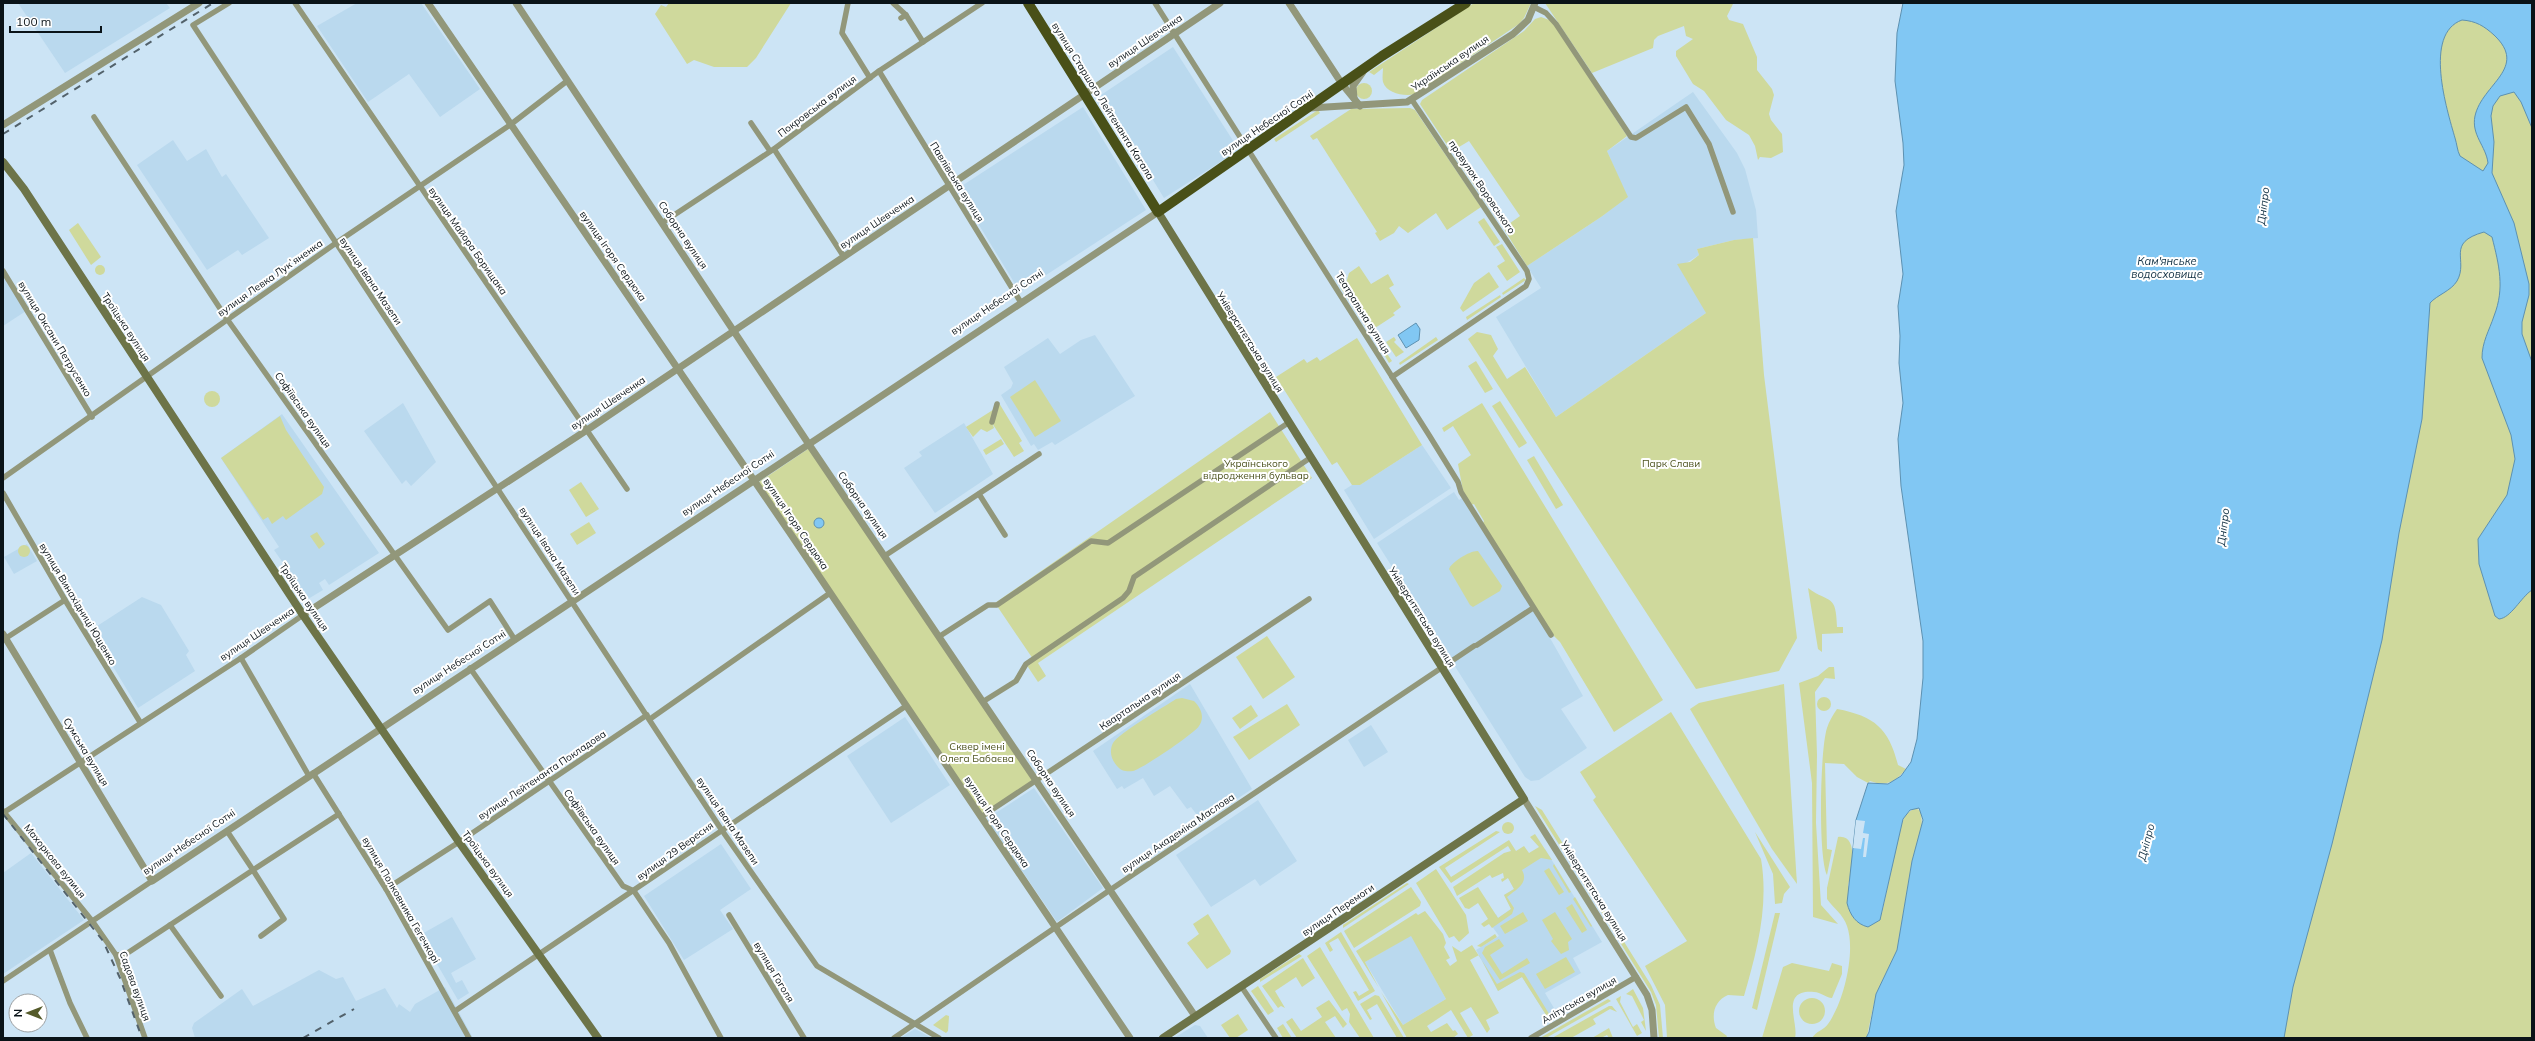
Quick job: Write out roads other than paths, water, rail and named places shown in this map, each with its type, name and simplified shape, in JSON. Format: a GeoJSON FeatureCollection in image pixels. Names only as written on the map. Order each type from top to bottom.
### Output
{"type":"FeatureCollection","features":[{"type":"Feature","properties":{"kind":"highway","name":"вулиця Старшого Лейтенанта Кагала"},"geometry":{"type":"LineString","coordinates":[[1028,3],[1158,212]]}},
{"type":"Feature","properties":{"kind":"highway","name":"вулиця Небесної Сотні"},"geometry":{"type":"LineString","coordinates":[[1158,212],[1310,108],[1366,67],[1466,3]]}},
{"type":"Feature","properties":{"kind":"main road","name":"Троїцька вулиця"},"geometry":{"type":"LineString","coordinates":[[3,162],[147,377],[303,615],[459,842],[540,954],[598,1038]]}},
{"type":"Feature","properties":{"kind":"main road","name":"Університетська вулиця"},"geometry":{"type":"LineString","coordinates":[[1158,212],[1288,423],[1524,799]]}},
{"type":"Feature","properties":{"kind":"main road","name":"вулиця Перемоги"},"geometry":{"type":"LineString","coordinates":[[1163,1038],[1524,799]]}},
{"type":"Feature","properties":{"kind":"street"},"geometry":{"type":"LineString","coordinates":[[3,125],[199,3]]}},
{"type":"Feature","properties":{"kind":"street","name":"вулиця Івана Мазепи"},"geometry":{"type":"LineString","coordinates":[[229,3],[193,25],[498,487],[721,829],[817,966],[939,1038]]}},
{"type":"Feature","properties":{"kind":"street","name":"вулиця Майора Борищака"},"geometry":{"type":"LineString","coordinates":[[296,3],[626,489]]}},
{"type":"Feature","properties":{"kind":"street","name":"вулиця Ігоря Сердюка"},"geometry":{"type":"LineString","coordinates":[[428,3],[754,480],[1130,1038]]}},
{"type":"Feature","properties":{"kind":"street","name":"Соборна вулиця"},"geometry":{"type":"LineString","coordinates":[[516,3],[808,443],[886,555],[1195,1016]]}},
{"type":"Feature","properties":{"kind":"street"},"geometry":{"type":"LineString","coordinates":[[848,3],[842,33],[870,78]]}},
{"type":"Feature","properties":{"kind":"street"},"geometry":{"type":"LineString","coordinates":[[893,3],[923,42]]}},
{"type":"Feature","properties":{"kind":"street","name":"Покровська вулиця"},"geometry":{"type":"LineString","coordinates":[[662,223],[772,150],[879,71],[982,3]]}},
{"type":"Feature","properties":{"kind":"street","name":"Театральна вулиця"},"geometry":{"type":"LineString","coordinates":[[1155,3],[1273,192],[1285,206],[1392,377],[1550,635]]}},
{"type":"Feature","properties":{"kind":"street","name":"вулиця Шевченка"},"geometry":{"type":"LineString","coordinates":[[3,812],[241,658],[303,615],[587,430],[1220,3]]}},
{"type":"Feature","properties":{"kind":"street"},"geometry":{"type":"LineString","coordinates":[[1289,3],[1342,84],[1360,106]]}},
{"type":"Feature","properties":{"kind":"street"},"geometry":{"type":"LineString","coordinates":[[1535,5],[1546,13],[1556,24],[1631,137],[1636,138],[1686,107],[1710,144],[1733,212]]}},
{"type":"Feature","properties":{"kind":"street","name":"Українська вулиця"},"geometry":{"type":"LineString","coordinates":[[1310,108],[1403,103],[1412,100],[1512,34],[1528,20],[1535,5]]}},
{"type":"Feature","properties":{"kind":"street"},"geometry":{"type":"LineString","coordinates":[[1354,98],[1353,86],[1366,67]]}},
{"type":"Feature","properties":{"kind":"street","name":"Павлівська вулиця"},"geometry":{"type":"LineString","coordinates":[[879,71],[1020,301]]}},
{"type":"Feature","properties":{"kind":"street","name":"вулиця Левка Лукʼяненка"},"geometry":{"type":"LineString","coordinates":[[3,478],[92,417],[227,319],[336,243],[510,125],[568,81]]}},
{"type":"Feature","properties":{"kind":"street","name":"провулок Воровського"},"geometry":{"type":"LineString","coordinates":[[1392,377],[1526,286],[1530,279],[1527,271],[1412,100]]}},
{"type":"Feature","properties":{"kind":"street","name":"Софіївська вулиця"},"geometry":{"type":"LineString","coordinates":[[94,117],[227,319],[448,630],[490,602],[515,640]]}},
{"type":"Feature","properties":{"kind":"street"},"geometry":{"type":"LineString","coordinates":[[751,123],[772,150],[844,257]]}},
{"type":"Feature","properties":{"kind":"street","name":"вулиця Небесної Сотні"},"geometry":{"type":"LineString","coordinates":[[3,981],[93,922],[381,727],[573,602],[1020,301],[1158,212]]}},
{"type":"Feature","properties":{"kind":"street","name":"вулиця Оксани Петрусенко"},"geometry":{"type":"LineString","coordinates":[[3,270],[92,417]]}},
{"type":"Feature","properties":{"kind":"street"},"geometry":{"type":"LineString","coordinates":[[992,422],[997,404]]}},
{"type":"Feature","properties":{"kind":"street"},"geometry":{"type":"LineString","coordinates":[[940,636],[988,605],[996,605],[1091,541],[1108,543],[1288,423]]}},
{"type":"Feature","properties":{"kind":"street"},"geometry":{"type":"LineString","coordinates":[[886,555],[1039,454]]}},
{"type":"Feature","properties":{"kind":"street"},"geometry":{"type":"LineString","coordinates":[[984,701],[1016,681],[1026,664],[1123,598],[1129,591],[1134,577],[1310,458]]}},
{"type":"Feature","properties":{"kind":"street","name":"вулиця Винахідниці Ющенко"},"geometry":{"type":"LineString","coordinates":[[3,493],[65,600],[140,722]]}},
{"type":"Feature","properties":{"kind":"street"},"geometry":{"type":"LineString","coordinates":[[979,494],[1005,535]]}},
{"type":"Feature","properties":{"kind":"street","name":"вулиця Лейтенанта Покладова"},"geometry":{"type":"LineString","coordinates":[[386,889],[459,842],[548,781],[648,717],[830,593]]}},
{"type":"Feature","properties":{"kind":"street","name":"Квартальна вулиця"},"geometry":{"type":"LineString","coordinates":[[981,817],[1309,599]]}},
{"type":"Feature","properties":{"kind":"street"},"geometry":{"type":"LineString","coordinates":[[4,637],[65,600]]}},
{"type":"Feature","properties":{"kind":"street","name":"вулиця Академіка Маслова"},"geometry":{"type":"LineString","coordinates":[[894,1038],[1055,927],[1441,667],[1533,608]]}},
{"type":"Feature","properties":{"kind":"street","name":"Сумська вулиця"},"geometry":{"type":"LineString","coordinates":[[4,637],[152,881]]}},
{"type":"Feature","properties":{"kind":"street","name":"вулиця Полковника Гегечкорі"},"geometry":{"type":"LineString","coordinates":[[241,658],[311,774],[339,814],[386,889],[468,1038]]}},
{"type":"Feature","properties":{"kind":"street","name":"Софіївська вулиця"},"geometry":{"type":"LineString","coordinates":[[470,668],[623,886],[634,891],[669,943],[721,1038]]}},
{"type":"Feature","properties":{"kind":"street","name":"вулиця 29 Вересня"},"geometry":{"type":"LineString","coordinates":[[454,1011],[634,891],[721,829],[906,706]]}},
{"type":"Feature","properties":{"kind":"street","name":"Університетська вулиця"},"geometry":{"type":"LineString","coordinates":[[1524,799],[1636,977],[1650,1002],[1654,1038]]}},
{"type":"Feature","properties":{"kind":"street","name":"Махоркова вулиця"},"geometry":{"type":"LineString","coordinates":[[3,812],[93,922]]}},
{"type":"Feature","properties":{"kind":"street"},"geometry":{"type":"LineString","coordinates":[[116,955],[126,954],[339,814]]}},
{"type":"Feature","properties":{"kind":"street"},"geometry":{"type":"LineString","coordinates":[[227,831],[284,919],[261,936]]}},
{"type":"Feature","properties":{"kind":"street","name":"вулиця Гоголя"},"geometry":{"type":"LineString","coordinates":[[729,915],[804,1038]]}},
{"type":"Feature","properties":{"kind":"street","name":"Садова вулиця"},"geometry":{"type":"LineString","coordinates":[[93,922],[116,955],[145,1038]]}},
{"type":"Feature","properties":{"kind":"street"},"geometry":{"type":"LineString","coordinates":[[170,925],[222,996]]}},
{"type":"Feature","properties":{"kind":"street"},"geometry":{"type":"LineString","coordinates":[[50,950],[70,1002],[87,1038]]}},
{"type":"Feature","properties":{"kind":"street","name":"Алітуська вулиця"},"geometry":{"type":"LineString","coordinates":[[1531,1038],[1636,977]]}},
{"type":"Feature","properties":{"kind":"street"},"geometry":{"type":"LineString","coordinates":[[1241,986],[1276,1038]]}},
{"type":"Feature","properties":{"kind":"water","name":"Кам'янське водосховище"},"geometry":{"type":"Polygon","coordinates":[[[1903,3],[2532,3],[2532,128],[2521,102],[2514,92],[2500,96],[2493,106],[2491,116],[2494,142],[2492,173],[2514,223],[2529,284],[2529,295],[2522,322],[2522,334],[2532,362],[2532,590],[2508,615],[2499,619],[2495,616],[2479,564],[2478,539],[2507,495],[2515,459],[2511,435],[2482,358],[2484,342],[2497,306],[2500,286],[2499,267],[2492,237],[2484,232],[2472,236],[2465,241],[2461,247],[2461,266],[2457,281],[2451,288],[2430,303],[2422,419],[2399,533],[2382,640],[2332,844],[2293,987],[2284,1038],[1866,1038],[1869,1032],[1876,994],[1897,950],[1912,861],[1923,820],[1919,808],[1910,810],[1903,819],[1880,920],[1868,927],[1860,924],[1852,915],[1847,903],[1856,820],[1868,783],[1888,784],[1901,776],[1911,762],[1917,739],[1923,678],[1923,641],[1901,486],[1898,439],[1903,403],[1899,363],[1900,336],[1898,306],[1903,274],[1896,211],[1904,165],[1903,143],[1895,81],[1897,33],[1903,3]],[[2462,20],[2450,28],[2443,40],[2441,74],[2443,92],[2460,156],[2483,171],[2488,163],[2485,151],[2475,129],[2475,116],[2479,105],[2505,67],[2507,57],[2504,47],[2487,29],[2480,24],[2462,20]]]}},
{"type":"Feature","properties":{"kind":"water"},"geometry":{"type":"Polygon","coordinates":[[[1416,323],[1420,329],[1419,340],[1406,348],[1398,335],[1416,323]]]}},
{"type":"Feature","properties":{"kind":"water"},"geometry":{"type":"Polygon","coordinates":[[[817,518],[821,518],[823,519],[823,527],[817,528],[814,525],[814,521],[817,518]]]}},
{"type":"Feature","properties":{"kind":"railway"},"geometry":{"type":"LineString","coordinates":[[3,134],[213,3]]}},
{"type":"Feature","properties":{"kind":"railway"},"geometry":{"type":"LineString","coordinates":[[3,814],[103,941],[120,978],[142,1038]]}},
{"type":"Feature","properties":{"kind":"railway"},"geometry":{"type":"LineString","coordinates":[[303,1038],[354,1009]]}},
{"type":"Feature","properties":{"kind":"water label","name":"Дніпро"},"geometry":{"type":"Point","coordinates":[2263,206]}},
{"type":"Feature","properties":{"kind":"water label","name":"Дніпро"},"geometry":{"type":"Point","coordinates":[2223,527]}},
{"type":"Feature","properties":{"kind":"water label","name":"Дніпро"},"geometry":{"type":"Point","coordinates":[2146,842]}},
{"type":"Feature","properties":{"kind":"park label","name":"Парк Слави"},"geometry":{"type":"Point","coordinates":[1671,463]}},
{"type":"Feature","properties":{"kind":"park label","name":"Українського відродження бульвар"},"geometry":{"type":"Point","coordinates":[1256,468]}},
{"type":"Feature","properties":{"kind":"park label","name":"Сквер імені Олега Бабаєва"},"geometry":{"type":"Point","coordinates":[977,752]}}]}
